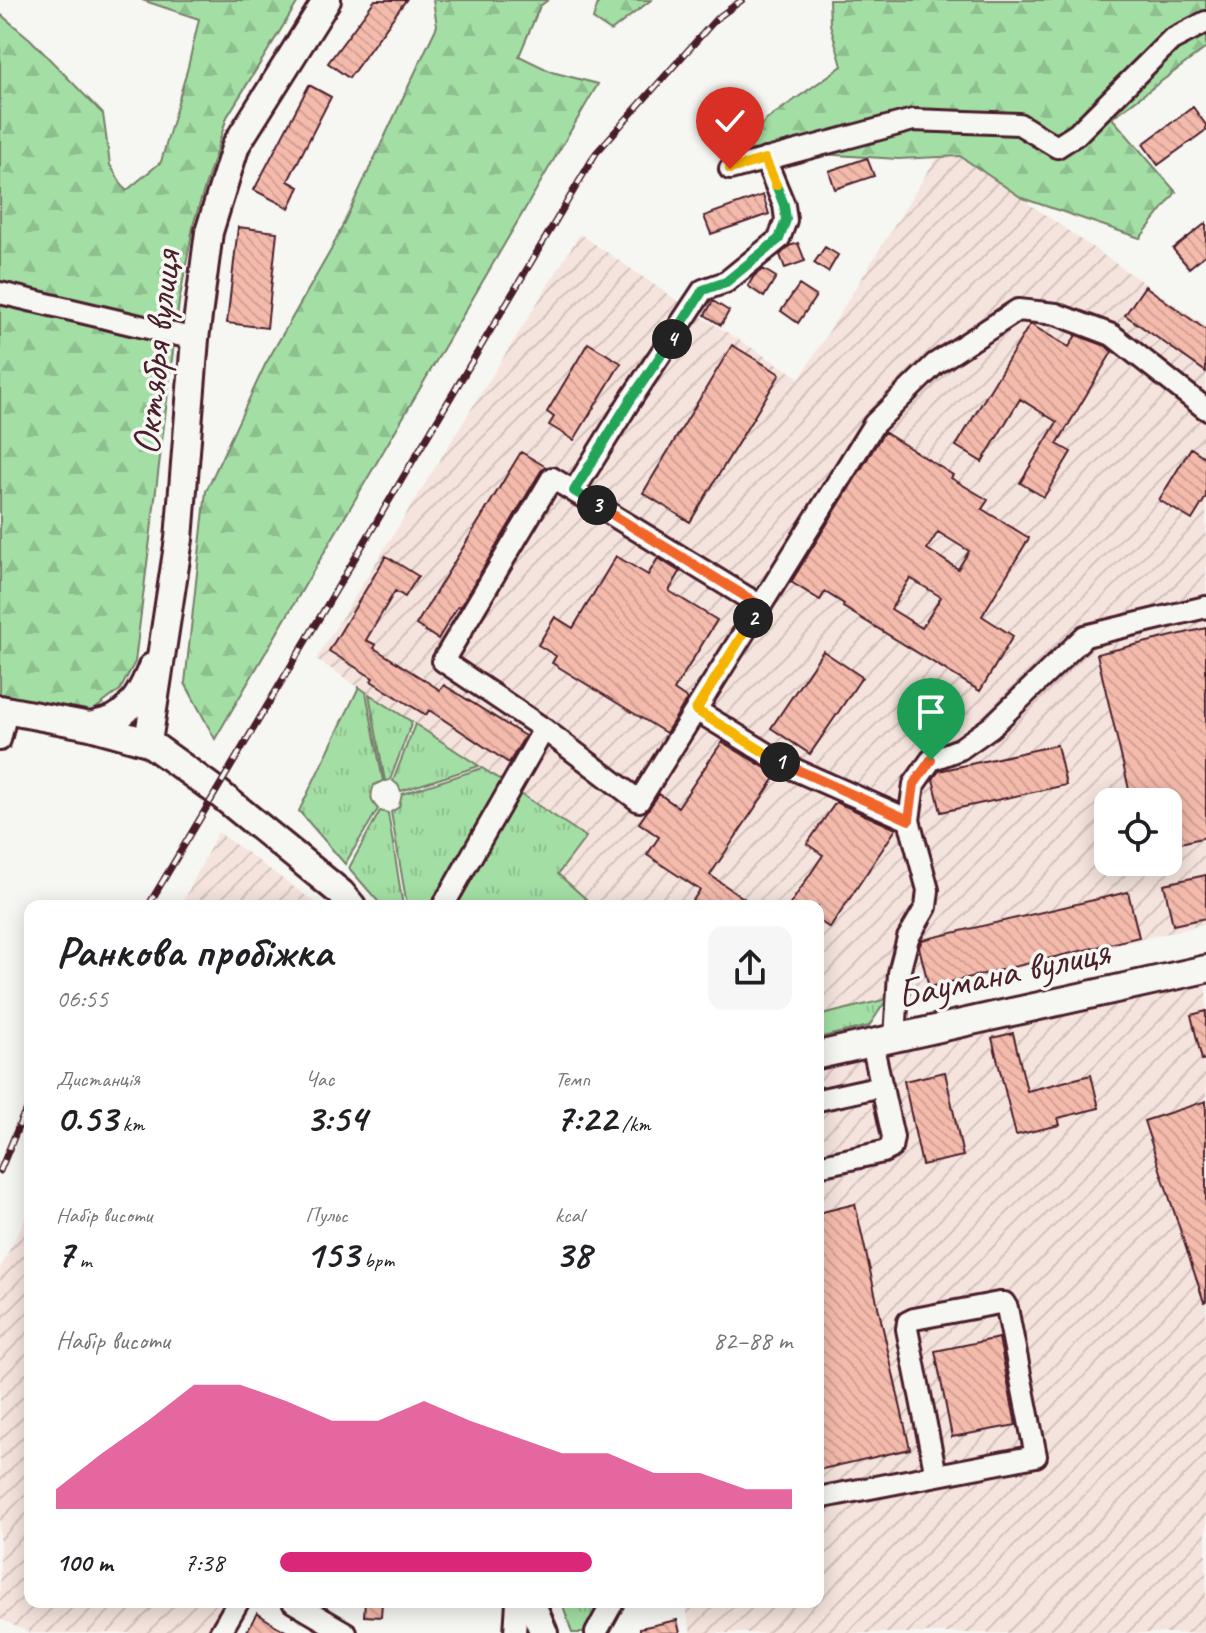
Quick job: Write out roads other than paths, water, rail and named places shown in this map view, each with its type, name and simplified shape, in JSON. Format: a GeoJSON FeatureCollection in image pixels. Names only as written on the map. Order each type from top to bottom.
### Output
{"type":"FeatureCollection","features":[{"type":"Feature","properties":{"kind":"main road","name":"Октября вулиця"},"geometry":{"type":"LineString","coordinates":[[148,742],[179,539],[195,339],[209,232],[236,145],[327,0]]}},
{"type":"Feature","properties":{"kind":"main road"},"geometry":{"type":"LineString","coordinates":[[90,726],[114,719],[134,703],[146,683],[164,638]]}},
{"type":"Feature","properties":{"kind":"main road"},"geometry":{"type":"LineString","coordinates":[[4,710],[90,726],[148,742],[216,791],[347,900]]}},
{"type":"Feature","properties":{"kind":"main road","name":"Баумана вулиця"},"geometry":{"type":"LineString","coordinates":[[824,1054],[1206,969]]}},
{"type":"Feature","properties":{"kind":"main road"},"geometry":{"type":"LineString","coordinates":[[534,1608],[544,1633]]}},
{"type":"Feature","properties":{"kind":"street"},"geometry":{"type":"LineString","coordinates":[[730,169],[913,120],[1019,124],[1057,147],[1077,134],[1171,40],[1206,22]]}},
{"type":"Feature","properties":{"kind":"street"},"geometry":{"type":"LineString","coordinates":[[574,491],[703,290],[726,282],[779,239],[786,220],[784,205],[765,159]]}},
{"type":"Feature","properties":{"kind":"street"},"geometry":{"type":"LineString","coordinates":[[0,293],[195,339]]}},
{"type":"Feature","properties":{"kind":"street"},"geometry":{"type":"LineString","coordinates":[[761,606],[552,478],[443,661],[544,729],[639,801],[761,606],[874,424],[935,364],[1018,310],[1056,314],[1112,335],[1206,409]]}},
{"type":"Feature","properties":{"kind":"street"},"geometry":{"type":"LineString","coordinates":[[824,1165],[891,1148],[893,1137],[882,1086],[884,1040],[908,938],[926,907],[928,890],[909,820],[914,784],[931,760],[960,749],[991,727],[1085,636],[1206,607]]}},
{"type":"Feature","properties":{"kind":"street"},"geometry":{"type":"LineString","coordinates":[[0,740],[4,710]]}},
{"type":"Feature","properties":{"kind":"street"},"geometry":{"type":"LineString","coordinates":[[696,710],[789,767],[909,820]]}},
{"type":"Feature","properties":{"kind":"street"},"geometry":{"type":"LineString","coordinates":[[446,900],[544,729]]}},
{"type":"Feature","properties":{"kind":"street"},"geometry":{"type":"LineString","coordinates":[[824,1099],[882,1086]]}},
{"type":"Feature","properties":{"kind":"street"},"geometry":{"type":"LineString","coordinates":[[824,1497],[1036,1456],[1004,1303],[908,1322],[936,1475]]}},
{"type":"Feature","properties":{"kind":"street"},"geometry":{"type":"LineString","coordinates":[[220,1633],[235,1608]]}},
{"type":"Feature","properties":{"kind":"street"},"geometry":{"type":"LineString","coordinates":[[303,1608],[346,1633]]}},
{"type":"Feature","properties":{"kind":"street"},"geometry":{"type":"LineString","coordinates":[[515,1633],[517,1608]]}},
{"type":"Feature","properties":{"kind":"street"},"geometry":{"type":"LineString","coordinates":[[596,1633],[610,1608]]}},
{"type":"Feature","properties":{"kind":"railway"},"geometry":{"type":"LineString","coordinates":[[152,900],[596,153],[716,19],[742,0]]}},
{"type":"Feature","properties":{"kind":"railway"},"geometry":{"type":"LineString","coordinates":[[0,1171],[24,1115]]}}]}
